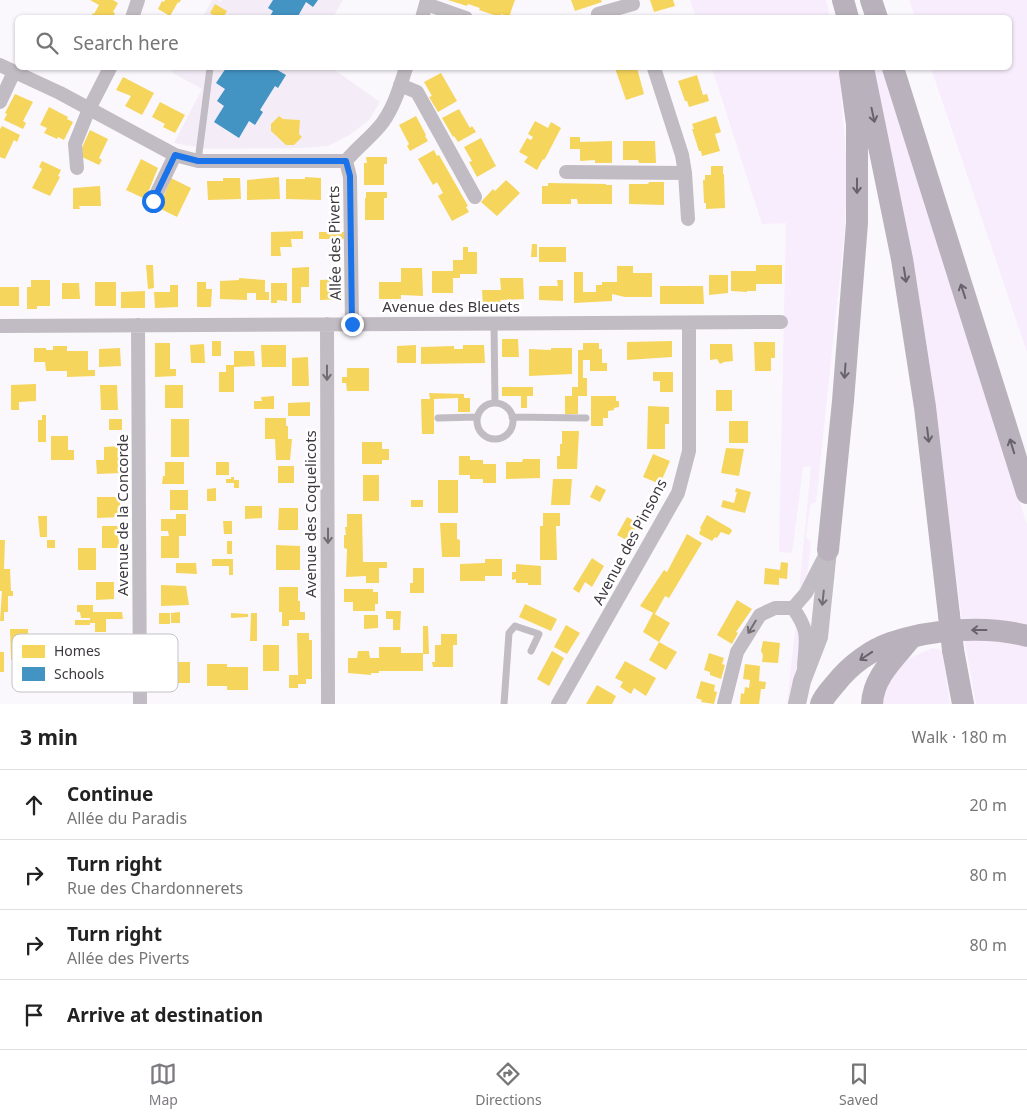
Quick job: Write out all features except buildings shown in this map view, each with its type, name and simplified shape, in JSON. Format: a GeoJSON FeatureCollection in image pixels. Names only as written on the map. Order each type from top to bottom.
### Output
{"type":"FeatureCollection","features":[{"type":"Feature","properties":{"kind":"main road"},"geometry":{"type":"LineString","coordinates":[[841,0],[842,15]]}},
{"type":"Feature","properties":{"kind":"main road"},"geometry":{"type":"LineString","coordinates":[[841,0],[847,15]]}},
{"type":"Feature","properties":{"kind":"main road"},"geometry":{"type":"LineString","coordinates":[[871,0],[876,15]]}},
{"type":"Feature","properties":{"kind":"main road"},"geometry":{"type":"LineString","coordinates":[[828,550],[858,223],[857,124],[849,70]]}},
{"type":"Feature","properties":{"kind":"main road"},"geometry":{"type":"LineString","coordinates":[[863,70],[902,259],[927,424],[953,650],[963,704]]}},
{"type":"Feature","properties":{"kind":"main road"},"geometry":{"type":"LineString","coordinates":[[894,70],[1027,493]]}},
{"type":"Feature","properties":{"kind":"main road"},"geometry":{"type":"LineString","coordinates":[[821,704],[841,677],[872,652],[891,643],[944,632],[976,629],[995,630],[1027,636]]}},
{"type":"Feature","properties":{"kind":"main road"},"geometry":{"type":"LineString","coordinates":[[872,704],[874,688],[882,672],[910,638]]}},
{"type":"Feature","properties":{"kind":"street"},"geometry":{"type":"LineString","coordinates":[[133,15],[138,0]]}},
{"type":"Feature","properties":{"kind":"street"},"geometry":{"type":"LineString","coordinates":[[598,14],[633,2],[637,15]]}},
{"type":"Feature","properties":{"kind":"street"},"geometry":{"type":"LineString","coordinates":[[425,7],[455,15]]}},
{"type":"Feature","properties":{"kind":"street"},"geometry":{"type":"LineString","coordinates":[[0,65],[60,93],[175,155],[198,161],[346,161],[354,150],[383,122],[395,100],[405,70]]}},
{"type":"Feature","properties":{"kind":"street"},"geometry":{"type":"LineString","coordinates":[[77,168],[75,144],[89,109],[109,70]]}},
{"type":"Feature","properties":{"kind":"street"},"geometry":{"type":"LineString","coordinates":[[655,70],[682,156],[688,220]]}},
{"type":"Feature","properties":{"kind":"street"},"geometry":{"type":"LineString","coordinates":[[0,102],[14,72]]}},
{"type":"Feature","properties":{"kind":"street"},"geometry":{"type":"LineString","coordinates":[[400,85],[417,92],[475,197]]}},
{"type":"Feature","properties":{"kind":"street"},"geometry":{"type":"LineString","coordinates":[[153,201],[175,155]]}},
{"type":"Feature","properties":{"kind":"street","name":"Allée des Piverts"},"geometry":{"type":"LineString","coordinates":[[346,161],[350,176],[352,324]]}},
{"type":"Feature","properties":{"kind":"street"},"geometry":{"type":"LineString","coordinates":[[566,172],[685,173]]}},
{"type":"Feature","properties":{"kind":"street","name":"Avenue des Bleuets"},"geometry":{"type":"LineString","coordinates":[[0,326],[781,322]]}},
{"type":"Feature","properties":{"kind":"street","name":"Avenue des Pinsons"},"geometry":{"type":"LineString","coordinates":[[558,704],[678,493],[689,451],[688,323]]}},
{"type":"Feature","properties":{"kind":"street","name":"Avenue des Coquelicots"},"geometry":{"type":"LineString","coordinates":[[327,324],[328,704]]}},
{"type":"Feature","properties":{"kind":"street","name":"Avenue de la Concorde"},"geometry":{"type":"LineString","coordinates":[[138,325],[140,634]]}},
{"type":"Feature","properties":{"kind":"street"},"geometry":{"type":"LineString","coordinates":[[724,704],[737,652],[760,615],[775,608],[793,608],[806,593],[828,550]]}},
{"type":"Feature","properties":{"kind":"street"},"geometry":{"type":"LineString","coordinates":[[802,681],[819,637],[828,550]]}},
{"type":"Feature","properties":{"kind":"street"},"geometry":{"type":"LineString","coordinates":[[793,608],[803,622],[806,633],[802,681],[797,704]]}},
{"type":"Feature","properties":{"kind":"lane"},"geometry":{"type":"LineString","coordinates":[[198,161],[210,70]]}},
{"type":"Feature","properties":{"kind":"lane"},"geometry":{"type":"LineString","coordinates":[[494,324],[495,403]]}},
{"type":"Feature","properties":{"kind":"lane"},"geometry":{"type":"LineString","coordinates":[[495,403],[506,407],[512,417],[511,429],[498,439],[492,439],[482,434],[478,429],[477,417],[484,407],[495,403]]}},
{"type":"Feature","properties":{"kind":"lane"},"geometry":{"type":"LineString","coordinates":[[438,418],[477,417]]}},
{"type":"Feature","properties":{"kind":"lane"},"geometry":{"type":"LineString","coordinates":[[512,417],[586,418]]}},
{"type":"Feature","properties":{"kind":"lane"},"geometry":{"type":"LineString","coordinates":[[504,704],[509,632],[515,626],[539,634],[532,651]]}},
{"type":"Feature","properties":{"kind":"shaded area"},"geometry":{"type":"Polygon","coordinates":[[[212,0],[221,2],[222,0],[343,0],[334,15],[204,15],[212,0]]]}},
{"type":"Feature","properties":{"kind":"shaded area"},"geometry":{"type":"Polygon","coordinates":[[[690,0],[826,0],[830,15],[695,15],[690,0]]]}},
{"type":"Feature","properties":{"kind":"shaded area"},"geometry":{"type":"Polygon","coordinates":[[[909,0],[1027,0],[1027,352],[932,70],[1012,70],[1012,15],[914,15],[909,0]]]}},
{"type":"Feature","properties":{"kind":"shaded area"},"geometry":{"type":"Polygon","coordinates":[[[172,70],[335,70],[380,102],[369,120],[351,134],[328,146],[208,149],[174,143],[202,89],[171,72],[172,70]]]}},
{"type":"Feature","properties":{"kind":"shaded area"},"geometry":{"type":"Polygon","coordinates":[[[713,70],[839,70],[847,170],[845,228],[816,502],[810,505],[806,537],[811,543],[806,584],[799,593],[811,466],[803,467],[792,553],[779,552],[786,223],[762,224],[713,70]]]}},
{"type":"Feature","properties":{"kind":"shaded area"},"geometry":{"type":"Polygon","coordinates":[[[869,70],[884,70],[1027,525],[1027,626],[962,620],[934,410],[869,70]]]}},
{"type":"Feature","properties":{"kind":"shaded area"},"geometry":{"type":"Polygon","coordinates":[[[796,622],[802,630],[795,704],[787,704],[796,622]]]}},
{"type":"Feature","properties":{"kind":"shaded area"},"geometry":{"type":"Polygon","coordinates":[[[964,637],[1027,644],[1027,704],[976,704],[964,637]]]}},
{"type":"Feature","properties":{"kind":"shaded area"},"geometry":{"type":"Polygon","coordinates":[[[932,648],[942,650],[950,704],[882,704],[885,687],[906,660],[932,648]]]}},
{"type":"Feature","properties":{"kind":"route"},"geometry":{"type":"LineString","coordinates":[[153,201],[175,155],[198,161],[346,161],[350,176],[352,324]]}}]}
